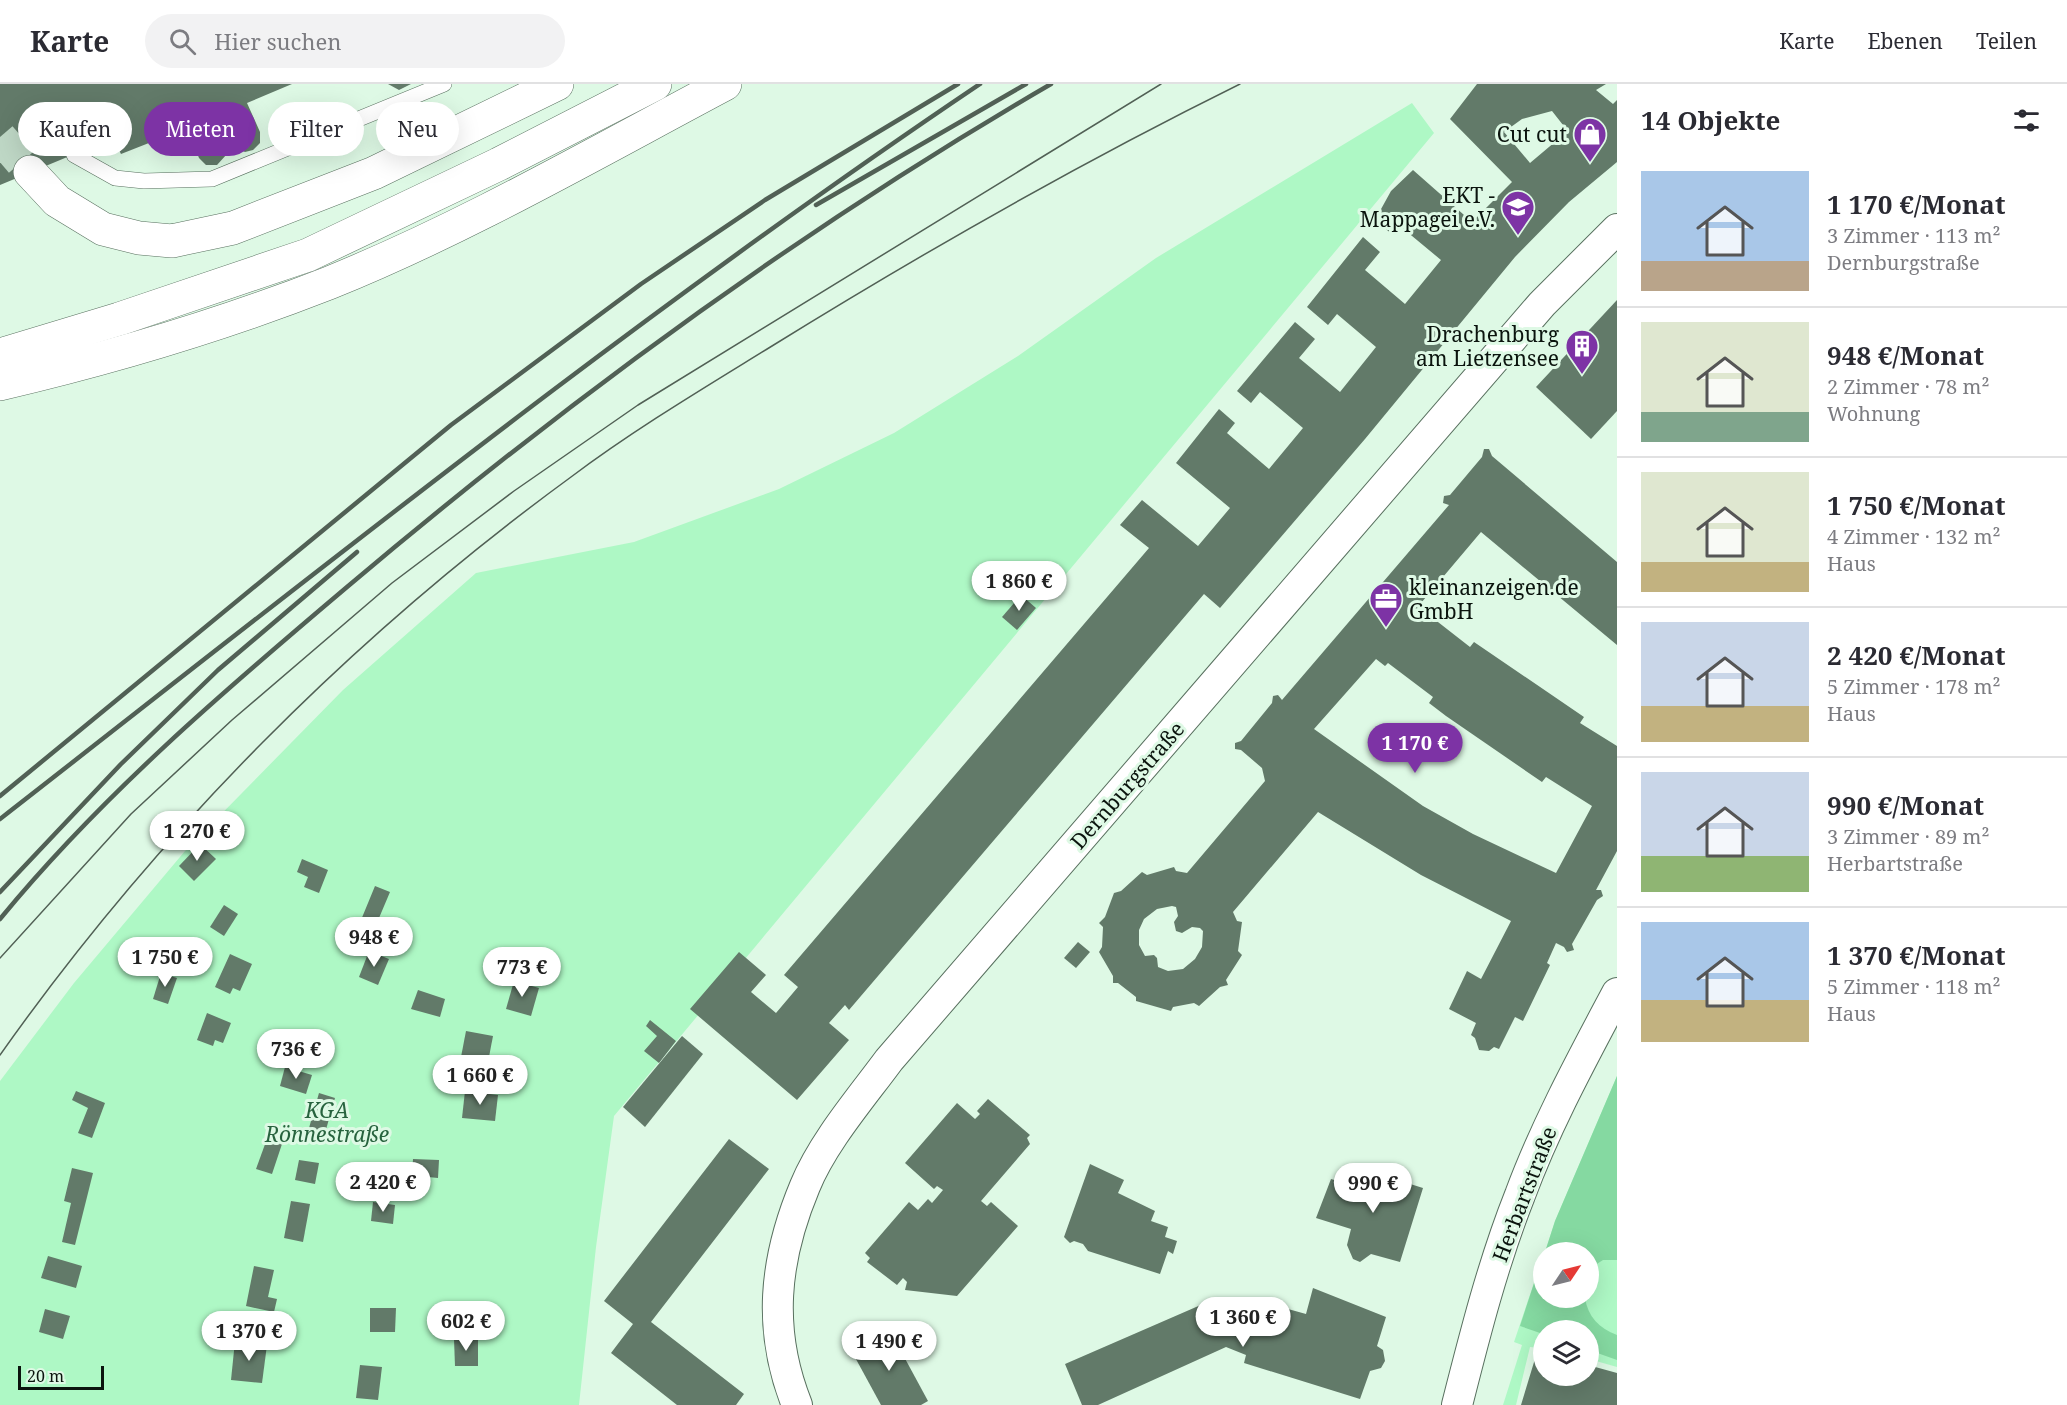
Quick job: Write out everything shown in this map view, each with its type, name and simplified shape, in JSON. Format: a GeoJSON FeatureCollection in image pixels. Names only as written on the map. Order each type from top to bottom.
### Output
{"type":"FeatureCollection","features":[{"type":"Feature","properties":{"kind":"highway"},"geometry":{"type":"LineString","coordinates":[[30,172],[57,201],[103,229],[139,238],[172,241],[233,228],[374,173],[557,84]]}},
{"type":"Feature","properties":{"kind":"highway"},"geometry":{"type":"LineString","coordinates":[[0,355],[119,319],[308,255],[499,164],[655,84]]}},
{"type":"Feature","properties":{"kind":"highway"},"geometry":{"type":"LineString","coordinates":[[0,384],[97,361],[329,283],[534,185],[725,84]]}},
{"type":"Feature","properties":{"kind":"street","name":"Dernburgstraße"},"geometry":{"type":"LineString","coordinates":[[797,1405],[790,1387],[777,1325],[781,1259],[805,1185],[842,1124],[889,1060],[1542,304],[1617,230]]}},
{"type":"Feature","properties":{"kind":"street","name":"Herbartstraße"},"geometry":{"type":"LineString","coordinates":[[1457,1405],[1488,1287],[1520,1194],[1567,1087],[1617,993]]}},
{"type":"Feature","properties":{"kind":"lane"},"geometry":{"type":"LineString","coordinates":[[76,156],[115,178],[163,181],[212,179],[444,84]]}},
{"type":"Feature","properties":{"kind":"green space","name":"KGA Rönnestraße"},"geometry":{"type":"Polygon","coordinates":[[[1412,103],[1434,133],[614,1116],[596,1247],[579,1405],[0,1405],[0,1081],[74,983],[185,851],[343,690],[476,573],[634,542],[779,489],[894,433],[1018,356],[1156,258],[1412,103]]]}},
{"type":"Feature","properties":{"kind":"green space"},"geometry":{"type":"Polygon","coordinates":[[[1617,1076],[1617,1367],[1599,1362],[1599,1320],[1533,1320],[1533,1347],[1530,1347],[1516,1405],[1503,1405],[1522,1345],[1514,1342],[1533,1286],[1533,1308],[1599,1308],[1599,1242],[1548,1242],[1617,1076]]]}},
{"type":"Feature","properties":{"kind":"green space"},"geometry":{"type":"Polygon","coordinates":[[[1617,1076],[1617,1260],[1603,1260],[1599,1263],[1599,1242],[1548,1242],[1617,1076]]]}},
{"type":"Feature","properties":{"kind":"green space"},"geometry":{"type":"Polygon","coordinates":[[[1533,1286],[1533,1308],[1588,1308],[1594,1320],[1533,1320],[1533,1331],[1520,1326],[1533,1286]]]}},
{"type":"Feature","properties":{"kind":"green space"},"geometry":{"type":"Polygon","coordinates":[[[1599,1324],[1617,1335],[1617,1360],[1599,1354],[1599,1324]]]}},
{"type":"Feature","properties":{"kind":"building"},"geometry":{"type":"Polygon","coordinates":[[[0,84],[292,84],[249,102],[144,102],[144,145],[132,150],[132,102],[18,102],[18,156],[70,156],[0,185],[0,84]]]}},
{"type":"Feature","properties":{"kind":"building"},"geometry":{"type":"Polygon","coordinates":[[[388,84],[411,84],[399,90],[388,84]]]}},
{"type":"Feature","properties":{"kind":"building"},"geometry":{"type":"Polygon","coordinates":[[[1477,84],[1606,84],[1596,90],[1613,104],[1617,100],[1617,162],[1569,202],[1515,257],[1365,439],[1220,608],[1204,594],[849,1010],[845,1005],[829,1023],[849,1040],[797,1100],[690,1009],[739,952],[766,975],[751,992],[776,1013],[798,987],[784,975],[1149,548],[1120,525],[1142,500],[1198,546],[1230,508],[1176,463],[1219,409],[1235,423],[1227,433],[1269,469],[1303,428],[1260,392],[1251,403],[1237,391],[1295,322],[1315,339],[1299,358],[1340,392],[1376,347],[1337,314],[1328,325],[1307,307],[1363,237],[1380,252],[1365,270],[1405,304],[1441,260],[1400,226],[1393,235],[1375,220],[1391,191],[1413,170],[1472,222],[1512,182],[1450,119],[1477,84]],[[1552,111],[1522,119],[1504,132],[1530,163],[1562,136],[1563,125],[1552,111]]]}},
{"type":"Feature","properties":{"kind":"building"},"geometry":{"type":"Polygon","coordinates":[[[256,123],[260,132],[260,143],[256,147],[256,123]]]}},
{"type":"Feature","properties":{"kind":"building"},"geometry":{"type":"Polygon","coordinates":[[[198,156],[225,156],[217,165],[206,165],[198,156]]]}},
{"type":"Feature","properties":{"kind":"building","name":"Drachenburg am Lietzensee"},"geometry":{"type":"Polygon","coordinates":[[[1617,300],[1617,411],[1591,439],[1536,387],[1617,300]]]}},
{"type":"Feature","properties":{"kind":"building"},"geometry":{"type":"Polygon","coordinates":[[[1484,449],[1489,449],[1492,456],[1617,562],[1617,645],[1481,532],[1421,603],[1431,612],[1429,615],[1470,647],[1474,642],[1584,717],[1580,723],[1617,746],[1617,851],[1596,890],[1601,890],[1603,896],[1597,900],[1572,944],[1574,950],[1567,952],[1564,947],[1556,943],[1547,963],[1550,965],[1523,1021],[1515,1017],[1499,1049],[1494,1047],[1489,1051],[1479,1050],[1475,1038],[1471,1035],[1476,1023],[1449,1009],[1467,971],[1481,979],[1511,921],[1421,875],[1318,812],[1233,912],[1237,921],[1242,922],[1238,951],[1242,955],[1226,980],[1228,985],[1220,987],[1199,1006],[1194,1003],[1173,1007],[1171,1011],[1136,1001],[1136,997],[1118,983],[1113,983],[1113,976],[1099,952],[1102,947],[1103,927],[1099,923],[1105,917],[1114,893],[1121,891],[1142,872],[1147,875],[1174,867],[1176,871],[1187,873],[1265,781],[1262,768],[1241,750],[1235,749],[1235,743],[1241,741],[1272,703],[1273,696],[1278,695],[1282,700],[1449,505],[1443,503],[1444,496],[1450,495],[1482,457],[1484,449]],[[1376,659],[1314,729],[1423,806],[1473,834],[1556,873],[1592,806],[1546,777],[1542,782],[1446,716],[1429,703],[1433,697],[1388,663],[1385,666],[1376,659]],[[1176,907],[1157,909],[1144,919],[1139,930],[1139,945],[1145,956],[1154,955],[1157,958],[1158,967],[1168,971],[1183,969],[1195,959],[1202,947],[1203,931],[1192,927],[1182,933],[1176,931],[1174,922],[1178,916],[1176,907]]]}},
{"type":"Feature","properties":{"kind":"building"},"geometry":{"type":"Polygon","coordinates":[[[1021,595],[1036,608],[1017,630],[1002,617],[1021,595]]]}},
{"type":"Feature","properties":{"kind":"building"},"geometry":{"type":"Polygon","coordinates":[[[200,844],[216,859],[194,881],[179,866],[200,844]]]}},
{"type":"Feature","properties":{"kind":"building"},"geometry":{"type":"Polygon","coordinates":[[[302,859],[328,870],[319,893],[304,887],[308,877],[297,872],[302,859]]]}},
{"type":"Feature","properties":{"kind":"building"},"geometry":{"type":"Polygon","coordinates":[[[375,886],[390,892],[379,918],[389,921],[385,930],[361,920],[375,886]]]}},
{"type":"Feature","properties":{"kind":"building"},"geometry":{"type":"Polygon","coordinates":[[[224,905],[238,914],[224,936],[210,927],[224,905]]]}},
{"type":"Feature","properties":{"kind":"building"},"geometry":{"type":"Polygon","coordinates":[[[1078,942],[1090,952],[1076,968],[1064,958],[1078,942]]]}},
{"type":"Feature","properties":{"kind":"building"},"geometry":{"type":"Polygon","coordinates":[[[369,951],[389,959],[378,985],[359,977],[369,951]]]}},
{"type":"Feature","properties":{"kind":"building"},"geometry":{"type":"Polygon","coordinates":[[[230,954],[252,964],[240,991],[233,988],[230,994],[215,987],[230,954]]]}},
{"type":"Feature","properties":{"kind":"building"},"geometry":{"type":"Polygon","coordinates":[[[161,973],[177,978],[168,1004],[153,999],[161,973]]]}},
{"type":"Feature","properties":{"kind":"building"},"geometry":{"type":"Polygon","coordinates":[[[514,981],[539,988],[531,1016],[506,1009],[514,981]]]}},
{"type":"Feature","properties":{"kind":"building"},"geometry":{"type":"Polygon","coordinates":[[[418,990],[445,999],[440,1017],[411,1009],[418,990]]]}},
{"type":"Feature","properties":{"kind":"building"},"geometry":{"type":"Polygon","coordinates":[[[207,1013],[231,1023],[223,1043],[215,1040],[213,1046],[197,1040],[207,1013]]]}},
{"type":"Feature","properties":{"kind":"building"},"geometry":{"type":"Polygon","coordinates":[[[650,1020],[676,1041],[659,1063],[644,1051],[657,1036],[646,1026],[650,1020]]]}},
{"type":"Feature","properties":{"kind":"building"},"geometry":{"type":"Polygon","coordinates":[[[466,1031],[493,1036],[488,1062],[461,1057],[466,1031]]]}},
{"type":"Feature","properties":{"kind":"building"},"geometry":{"type":"Polygon","coordinates":[[[682,1036],[703,1054],[645,1127],[623,1107],[682,1036]]]}},
{"type":"Feature","properties":{"kind":"building"},"geometry":{"type":"Polygon","coordinates":[[[285,1067],[312,1075],[306,1094],[280,1086],[285,1067]]]}},
{"type":"Feature","properties":{"kind":"building"},"geometry":{"type":"Polygon","coordinates":[[[76,1091],[105,1103],[92,1138],[78,1133],[88,1108],[72,1100],[76,1091]]]}},
{"type":"Feature","properties":{"kind":"building"},"geometry":{"type":"Polygon","coordinates":[[[465,1091],[498,1095],[495,1121],[462,1118],[465,1091]]]}},
{"type":"Feature","properties":{"kind":"building"},"geometry":{"type":"Polygon","coordinates":[[[319,1093],[335,1098],[325,1133],[309,1128],[319,1093]]]}},
{"type":"Feature","properties":{"kind":"building"},"geometry":{"type":"Polygon","coordinates":[[[988,1099],[1030,1135],[1027,1138],[1030,1144],[981,1201],[987,1206],[991,1202],[1018,1226],[957,1296],[905,1290],[907,1282],[903,1278],[897,1285],[867,1262],[870,1258],[865,1253],[909,1202],[918,1210],[928,1199],[932,1203],[943,1190],[937,1186],[934,1189],[905,1163],[957,1103],[975,1119],[980,1114],[977,1111],[988,1099]]]}},
{"type":"Feature","properties":{"kind":"building"},"geometry":{"type":"Polygon","coordinates":[[[268,1136],[283,1141],[272,1174],[256,1169],[268,1136]]]}},
{"type":"Feature","properties":{"kind":"building"},"geometry":{"type":"Polygon","coordinates":[[[729,1139],[769,1169],[651,1322],[744,1394],[736,1405],[677,1405],[611,1353],[633,1324],[604,1301],[729,1139]]]}},
{"type":"Feature","properties":{"kind":"building"},"geometry":{"type":"Polygon","coordinates":[[[413,1159],[439,1160],[438,1178],[428,1177],[427,1190],[411,1189],[413,1159]]]}},
{"type":"Feature","properties":{"kind":"building"},"geometry":{"type":"Polygon","coordinates":[[[299,1160],[319,1163],[315,1184],[295,1180],[299,1160]]]}},
{"type":"Feature","properties":{"kind":"building"},"geometry":{"type":"Polygon","coordinates":[[[1090,1164],[1124,1180],[1118,1193],[1155,1211],[1151,1221],[1168,1227],[1165,1237],[1177,1241],[1173,1254],[1168,1251],[1160,1274],[1088,1251],[1083,1244],[1074,1241],[1070,1243],[1064,1237],[1090,1164]]]}},
{"type":"Feature","properties":{"kind":"building"},"geometry":{"type":"Polygon","coordinates":[[[72,1168],[93,1173],[75,1245],[62,1242],[71,1203],[64,1201],[72,1168]]]}},
{"type":"Feature","properties":{"kind":"building"},"geometry":{"type":"Polygon","coordinates":[[[1370,1172],[1387,1177],[1392,1172],[1404,1176],[1407,1183],[1423,1188],[1400,1262],[1371,1254],[1360,1262],[1353,1259],[1347,1245],[1351,1229],[1316,1218],[1331,1179],[1364,1189],[1370,1172]]]}},
{"type":"Feature","properties":{"kind":"building"},"geometry":{"type":"Polygon","coordinates":[[[291,1201],[310,1204],[303,1242],[284,1238],[291,1201]]]}},
{"type":"Feature","properties":{"kind":"building"},"geometry":{"type":"Polygon","coordinates":[[[373,1202],[395,1205],[393,1224],[371,1221],[373,1202]]]}},
{"type":"Feature","properties":{"kind":"building"},"geometry":{"type":"Polygon","coordinates":[[[48,1256],[82,1266],[76,1288],[41,1278],[48,1256]]]}},
{"type":"Feature","properties":{"kind":"building"},"geometry":{"type":"Polygon","coordinates":[[[254,1266],[274,1270],[268,1297],[277,1299],[274,1312],[246,1306],[254,1266]]]}},
{"type":"Feature","properties":{"kind":"building"},"geometry":{"type":"Polygon","coordinates":[[[1313,1288],[1386,1317],[1377,1346],[1383,1350],[1385,1361],[1381,1368],[1370,1371],[1360,1399],[1244,1363],[1246,1355],[1226,1347],[1098,1405],[1082,1405],[1065,1364],[1203,1304],[1205,1308],[1215,1303],[1221,1318],[1257,1327],[1263,1302],[1306,1314],[1313,1288]]]}},
{"type":"Feature","properties":{"kind":"building"},"geometry":{"type":"Polygon","coordinates":[[[370,1308],[396,1308],[395,1332],[370,1332],[370,1308]]]}},
{"type":"Feature","properties":{"kind":"building"},"geometry":{"type":"Polygon","coordinates":[[[45,1309],[70,1316],[63,1339],[39,1332],[45,1309]]]}},
{"type":"Feature","properties":{"kind":"building"},"geometry":{"type":"Polygon","coordinates":[[[889,1329],[928,1401],[921,1405],[881,1405],[851,1350],[889,1329]]]}},
{"type":"Feature","properties":{"kind":"building"},"geometry":{"type":"Polygon","coordinates":[[[454,1339],[478,1339],[478,1366],[455,1366],[454,1339]]]}},
{"type":"Feature","properties":{"kind":"building"},"geometry":{"type":"Polygon","coordinates":[[[235,1341],[267,1345],[262,1383],[231,1380],[235,1341]]]}},
{"type":"Feature","properties":{"kind":"building"},"geometry":{"type":"Polygon","coordinates":[[[360,1365],[382,1367],[378,1400],[356,1398],[360,1365]]]}},
{"type":"Feature","properties":{"kind":"building"},"geometry":{"type":"Polygon","coordinates":[[[1533,1365],[1533,1386],[1599,1386],[1599,1368],[1617,1373],[1617,1405],[1521,1405],[1533,1365]]]}},
{"type":"Feature","properties":{"kind":"tunnel"},"geometry":{"type":"LineString","coordinates":[[0,137],[30,172]]}},
{"type":"Feature","properties":{"kind":"tram line"},"geometry":{"type":"LineString","coordinates":[[0,958],[131,814],[232,720],[392,583],[514,491],[638,405],[1161,84]]}},
{"type":"Feature","properties":{"kind":"tram line"},"geometry":{"type":"LineString","coordinates":[[0,1055],[61,973],[125,894],[192,817],[262,743],[335,672],[411,604],[490,539],[620,442],[829,311],[1062,177],[1240,84]]}},
{"type":"Feature","properties":{"kind":"railway"},"geometry":{"type":"LineString","coordinates":[[0,796],[451,425],[641,284],[765,200],[958,84]]}},
{"type":"Feature","properties":{"kind":"railway"},"geometry":{"type":"LineString","coordinates":[[0,819],[362,536],[606,351],[729,260],[980,84]]}},
{"type":"Feature","properties":{"kind":"railway"},"geometry":{"type":"LineString","coordinates":[[816,205],[1026,84]]}},
{"type":"Feature","properties":{"kind":"railway"},"geometry":{"type":"LineString","coordinates":[[0,919],[80,829],[166,745],[347,587],[515,450],[688,320],[777,258],[867,197],[1051,84]]}},
{"type":"Feature","properties":{"kind":"railway"},"geometry":{"type":"LineString","coordinates":[[0,892],[121,764],[218,670],[357,552]]}},
{"type":"Feature","properties":{"kind":"place","name":"Cut cut"},"geometry":{"type":"Point","coordinates":[1590,163]}},
{"type":"Feature","properties":{"kind":"place","name":"EKT - Mappagei e.V."},"geometry":{"type":"Point","coordinates":[1518,236]}},
{"type":"Feature","properties":{"kind":"place","name":"Drachenburg am Lietzensee"},"geometry":{"type":"Point","coordinates":[1582,375]}},
{"type":"Feature","properties":{"kind":"place","name":"kleinanzeigen.de GmbH"},"geometry":{"type":"Point","coordinates":[1386,628]}}]}
